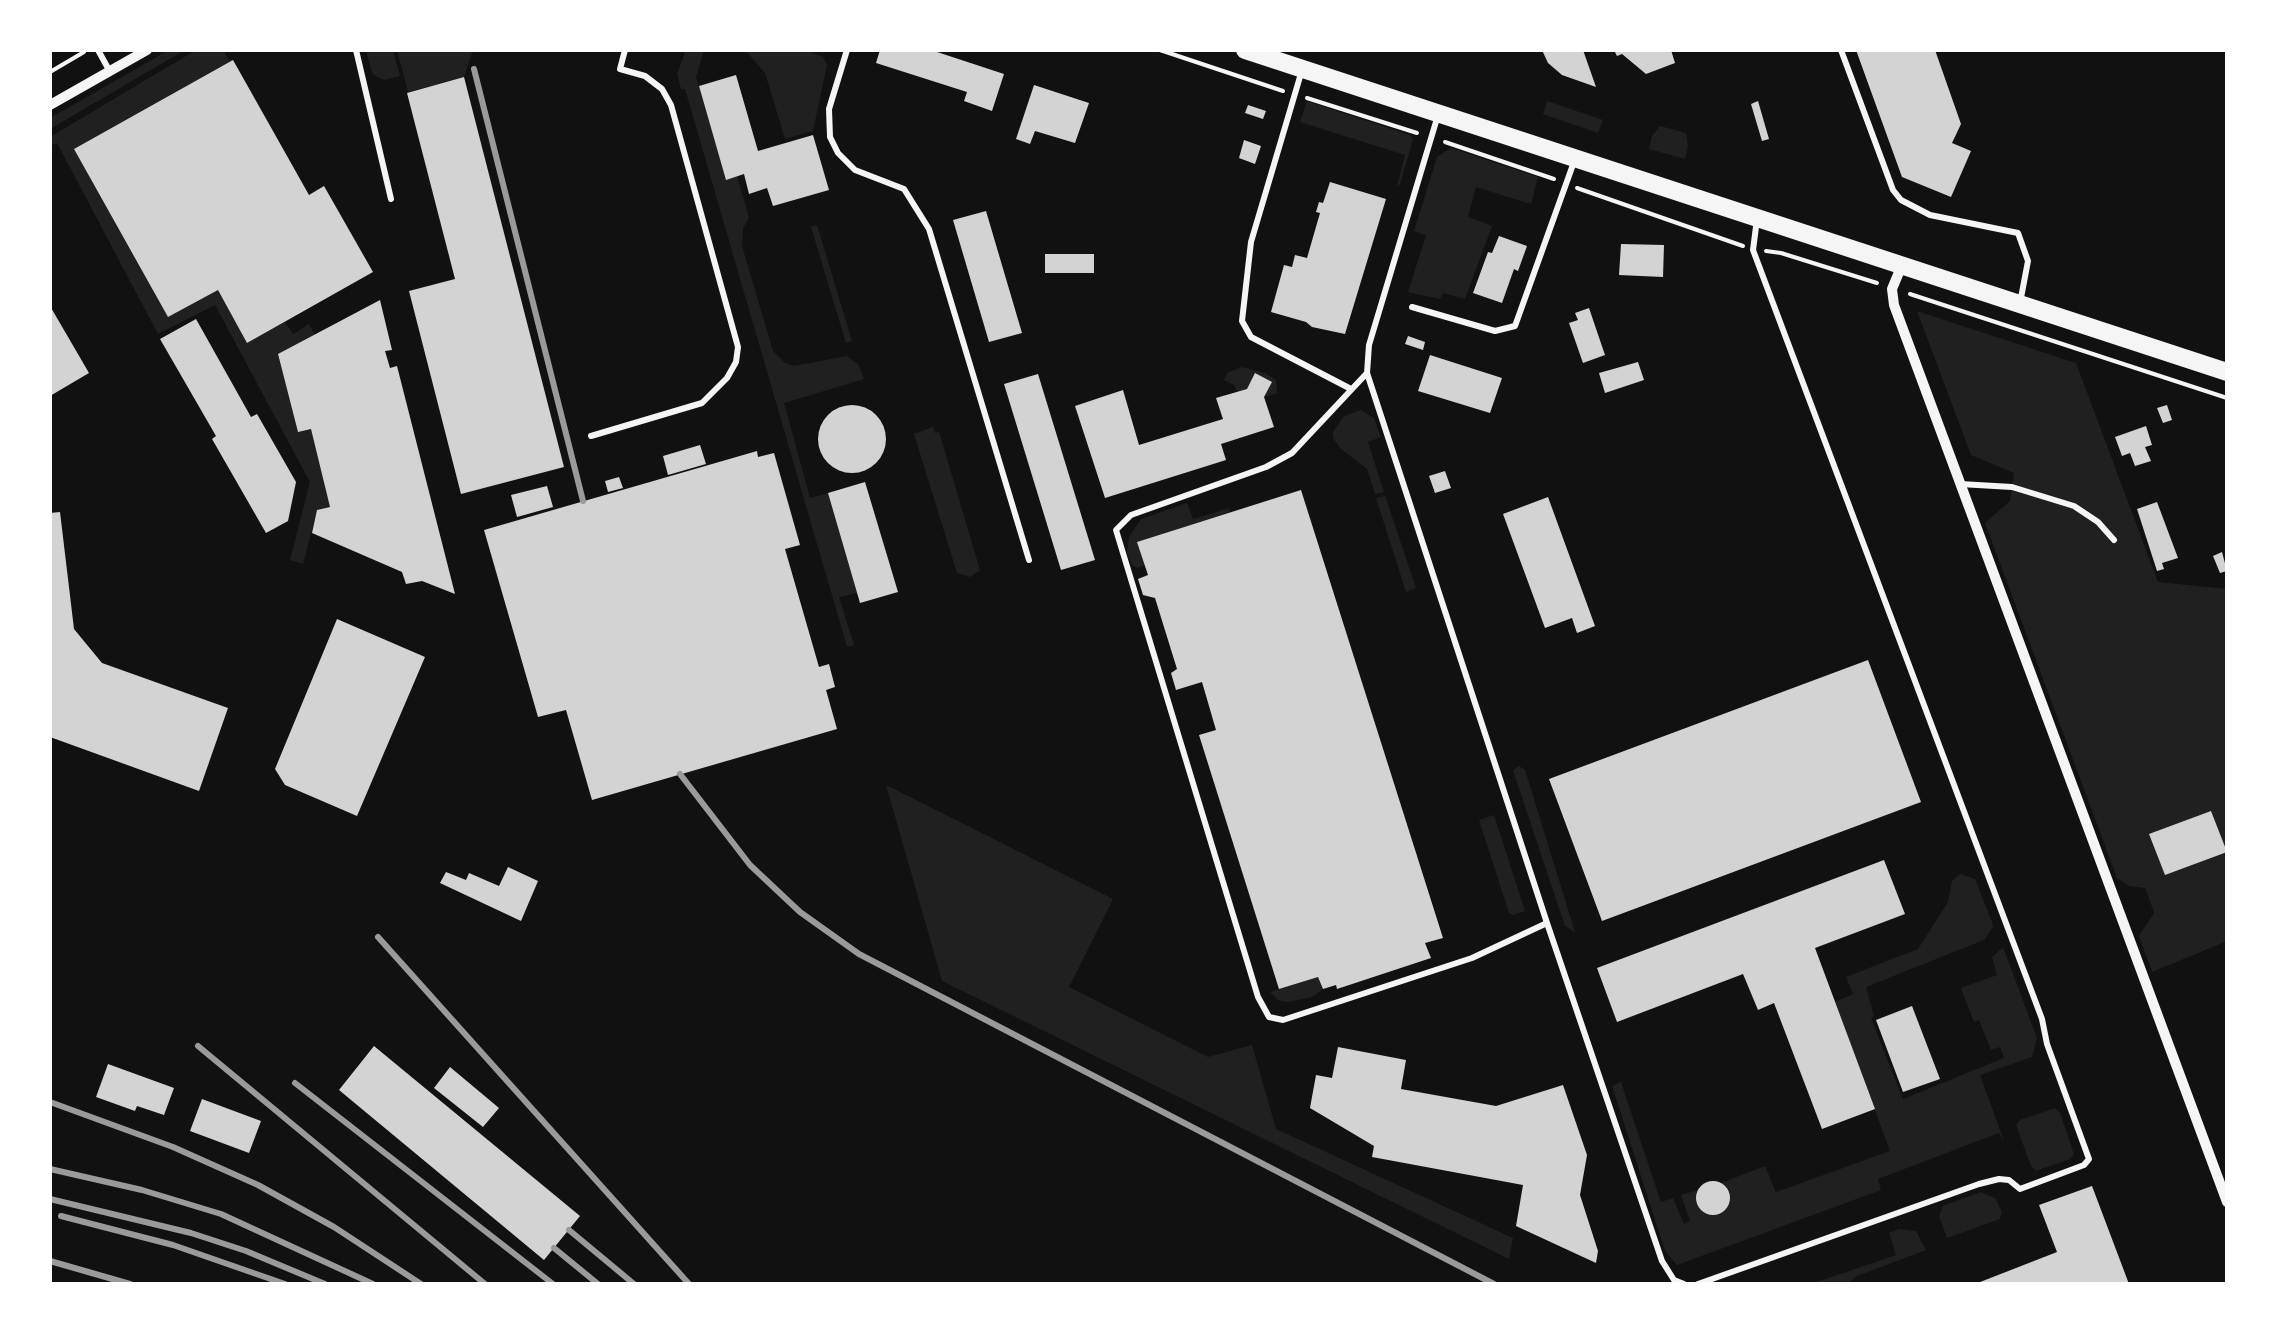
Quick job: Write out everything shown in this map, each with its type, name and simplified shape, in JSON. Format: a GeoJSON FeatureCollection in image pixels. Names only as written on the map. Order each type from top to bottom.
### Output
{"type":"FeatureCollection","features":[{"type":"Feature","properties":{"kind":"main road"},"geometry":{"type":"LineString","coordinates":[[1245,50],[2227,372]]}},
{"type":"Feature","properties":{"kind":"street"},"geometry":{"type":"LineString","coordinates":[[50,105],[147,50]]}},
{"type":"Feature","properties":{"kind":"street"},"geometry":{"type":"LineString","coordinates":[[1902,266],[1892,288],[1894,305],[2227,1202]]}},
{"type":"Feature","properties":{"kind":"lane"},"geometry":{"type":"LineString","coordinates":[[98,50],[110,71]]}},
{"type":"Feature","properties":{"kind":"lane"},"geometry":{"type":"LineString","coordinates":[[356,50],[390,199]]}},
{"type":"Feature","properties":{"kind":"lane"},"geometry":{"type":"LineString","coordinates":[[591,436],[702,403],[727,378],[738,348],[671,105],[662,90],[645,76],[620,69],[625,50]]}},
{"type":"Feature","properties":{"kind":"lane"},"geometry":{"type":"LineString","coordinates":[[847,50],[829,109],[830,137],[855,170],[904,189],[928,229],[1029,560]]}},
{"type":"Feature","properties":{"kind":"lane"},"geometry":{"type":"LineString","coordinates":[[1841,50],[1893,190],[1902,200],[1930,214],[2018,233],[2028,261],[2019,304]]}},
{"type":"Feature","properties":{"kind":"lane"},"geometry":{"type":"LineString","coordinates":[[1302,69],[1252,242],[1242,321],[1251,337],[1351,390]]}},
{"type":"Feature","properties":{"kind":"lane"},"geometry":{"type":"LineString","coordinates":[[1439,114],[1369,345],[1367,372],[1662,1260],[1674,1280],[1684,1284]]}},
{"type":"Feature","properties":{"kind":"lane"},"geometry":{"type":"LineString","coordinates":[[1412,307],[1495,331],[1515,326],[1575,158]]}},
{"type":"Feature","properties":{"kind":"lane"},"geometry":{"type":"LineString","coordinates":[[1698,1284],[1979,1184],[2009,1180],[2020,1189],[2084,1165],[2088,1159],[2047,1044],[2042,1019],[1753,250],[1757,218]]}},
{"type":"Feature","properties":{"kind":"lane"},"geometry":{"type":"LineString","coordinates":[[1367,372],[1292,453],[1131,515],[1116,530],[1118,547],[1258,997],[1269,1017],[1283,1020],[1472,958],[1547,923]]}},
{"type":"Feature","properties":{"kind":"lane"},"geometry":{"type":"LineString","coordinates":[[1958,484],[2012,487],[2074,506],[2098,522],[2114,540]]}},
{"type":"Feature","properties":{"kind":"path"},"geometry":{"type":"LineString","coordinates":[[50,72],[88,50]]}},
{"type":"Feature","properties":{"kind":"path"},"geometry":{"type":"LineString","coordinates":[[1160,50],[1431,137],[1753,250],[1781,252],[2227,398]]}},
{"type":"Feature","properties":{"kind":"shaded area"},"geometry":{"type":"Polygon","coordinates":[[[169,50],[185,50],[50,129],[50,118],[169,50]]]}},
{"type":"Feature","properties":{"kind":"shaded area"},"geometry":{"type":"Polygon","coordinates":[[[196,50],[223,50],[233,60],[74,149],[168,317],[218,290],[247,343],[285,322],[293,334],[309,324],[315,335],[278,355],[298,431],[311,429],[330,507],[317,510],[303,564],[290,560],[310,482],[215,305],[158,334],[57,143],[50,146],[50,137],[196,50]]]}},
{"type":"Feature","properties":{"kind":"shaded area"},"geometry":{"type":"Polygon","coordinates":[[[366,50],[393,50],[400,76],[384,80],[377,77],[372,73],[366,50]]]}},
{"type":"Feature","properties":{"kind":"shaded area"},"geometry":{"type":"Polygon","coordinates":[[[397,50],[473,50],[464,77],[408,92],[397,50]]]}},
{"type":"Feature","properties":{"kind":"shaded area"},"geometry":{"type":"Polygon","coordinates":[[[686,50],[704,50],[696,77],[726,179],[737,176],[749,218],[743,228],[742,246],[773,351],[794,366],[847,356],[858,364],[864,379],[784,403],[810,498],[828,493],[857,593],[839,597],[854,645],[847,647],[685,89],[681,89],[677,74],[686,50]]]}},
{"type":"Feature","properties":{"kind":"shaded area"},"geometry":{"type":"Polygon","coordinates":[[[745,50],[805,50],[823,57],[827,65],[813,131],[785,139],[765,73],[745,50]]]}},
{"type":"Feature","properties":{"kind":"shaded area"},"geometry":{"type":"Polygon","coordinates":[[[1307,101],[1410,135],[1413,139],[1400,184],[1397,186],[1405,155],[1300,122],[1307,101]]]}},
{"type":"Feature","properties":{"kind":"shaded area"},"geometry":{"type":"Polygon","coordinates":[[[1547,101],[1603,120],[1598,133],[1543,114],[1547,101]]]}},
{"type":"Feature","properties":{"kind":"shaded area"},"geometry":{"type":"Polygon","coordinates":[[[1660,126],[1686,133],[1685,159],[1649,149],[1660,126]]]}},
{"type":"Feature","properties":{"kind":"shaded area"},"geometry":{"type":"Polygon","coordinates":[[[1451,148],[1538,177],[1531,204],[1476,187],[1468,217],[1492,226],[1465,299],[1443,293],[1440,299],[1408,292],[1426,235],[1414,231],[1437,157],[1451,148]]]}},
{"type":"Feature","properties":{"kind":"shaded area"},"geometry":{"type":"Polygon","coordinates":[[[817,225],[852,341],[846,343],[811,227],[817,225]]]}},
{"type":"Feature","properties":{"kind":"shaded area"},"geometry":{"type":"Polygon","coordinates":[[[1917,311],[2076,363],[2158,582],[2227,589],[2227,941],[2152,972],[2139,936],[2154,913],[2149,898],[2145,888],[2129,886],[2117,878],[1985,523],[2010,501],[2014,473],[1971,455],[1917,311]]]}},
{"type":"Feature","properties":{"kind":"shaded area"},"geometry":{"type":"Polygon","coordinates":[[[1242,367],[1276,380],[1277,393],[1264,397],[1247,389],[1238,392],[1224,380],[1227,373],[1242,367]]]}},
{"type":"Feature","properties":{"kind":"shaded area"},"geometry":{"type":"Polygon","coordinates":[[[1360,410],[1374,418],[1381,437],[1368,442],[1384,492],[1375,494],[1367,469],[1333,438],[1343,417],[1360,410]]]}},
{"type":"Feature","properties":{"kind":"shaded area"},"geometry":{"type":"Polygon","coordinates":[[[933,427],[935,433],[939,432],[980,570],[970,577],[957,573],[914,434],[933,427]]]}},
{"type":"Feature","properties":{"kind":"shaded area"},"geometry":{"type":"Polygon","coordinates":[[[1385,496],[1416,588],[1406,592],[1376,498],[1385,496]]]}},
{"type":"Feature","properties":{"kind":"shaded area"},"geometry":{"type":"Polygon","coordinates":[[[1187,503],[1193,519],[1229,508],[1230,512],[1138,542],[1145,565],[1132,565],[1127,553],[1129,537],[1141,519],[1187,503]]]}},
{"type":"Feature","properties":{"kind":"shaded area"},"geometry":{"type":"Polygon","coordinates":[[[1519,766],[1525,770],[1575,932],[1565,926],[1513,770],[1519,766]]]}},
{"type":"Feature","properties":{"kind":"shaded area"},"geometry":{"type":"Polygon","coordinates":[[[886,785],[1113,899],[1069,987],[1208,1057],[1252,1045],[1276,1129],[1513,1238],[1509,1259],[942,981],[886,785]]]}},
{"type":"Feature","properties":{"kind":"shaded area"},"geometry":{"type":"Polygon","coordinates":[[[1494,815],[1525,911],[1513,915],[1509,913],[1479,820],[1494,815]]]}},
{"type":"Feature","properties":{"kind":"shaded area"},"geometry":{"type":"Polygon","coordinates":[[[1960,874],[1975,879],[1993,927],[1984,940],[1866,987],[1874,1016],[1871,1018],[1903,1099],[2004,1058],[2000,1047],[1991,1050],[1979,1020],[1974,1022],[1961,988],[1997,975],[1992,957],[2003,947],[2037,1038],[2032,1057],[1980,1075],[2004,1141],[1999,1133],[1878,1179],[1881,1190],[1677,1265],[1665,1251],[1612,1086],[1621,1082],[1661,1202],[1673,1198],[1684,1224],[1690,1221],[1681,1195],[1698,1190],[1698,1206],[1705,1213],[1715,1214],[1729,1202],[1721,1183],[1765,1166],[1776,1192],[1890,1151],[1835,1002],[1853,994],[1846,977],[1918,949],[1948,902],[1952,881],[1960,874]]]}},
{"type":"Feature","properties":{"kind":"shaded area"},"geometry":{"type":"Polygon","coordinates":[[[1318,977],[1323,989],[1312,997],[1287,1002],[1270,992],[1318,977]]]}},
{"type":"Feature","properties":{"kind":"shaded area"},"geometry":{"type":"Polygon","coordinates":[[[2055,1108],[2074,1154],[2036,1171],[2016,1125],[2055,1108]]]}},
{"type":"Feature","properties":{"kind":"shaded area"},"geometry":{"type":"Polygon","coordinates":[[[1981,1192],[1996,1199],[2002,1212],[2000,1219],[1947,1238],[1939,1216],[1943,1206],[1981,1192]]]}},
{"type":"Feature","properties":{"kind":"shaded area"},"geometry":{"type":"Polygon","coordinates":[[[1899,1229],[1916,1231],[1926,1250],[1857,1276],[1847,1284],[1811,1284],[1896,1255],[1889,1233],[1899,1229]]]}},
{"type":"Feature","properties":{"kind":"building"},"geometry":{"type":"Polygon","coordinates":[[[880,50],[931,50],[1004,74],[992,111],[964,101],[967,92],[876,63],[880,50]]]}},
{"type":"Feature","properties":{"kind":"building"},"geometry":{"type":"Polygon","coordinates":[[[1542,50],[1583,50],[1596,87],[1562,75],[1548,63],[1542,50]]]}},
{"type":"Feature","properties":{"kind":"building"},"geometry":{"type":"Polygon","coordinates":[[[1614,50],[1671,50],[1675,63],[1646,74],[1614,50]]]}},
{"type":"Feature","properties":{"kind":"building"},"geometry":{"type":"Polygon","coordinates":[[[1856,50],[1935,50],[1961,124],[1952,143],[1971,151],[1951,197],[1902,177],[1856,50]]]}},
{"type":"Feature","properties":{"kind":"building"},"geometry":{"type":"Polygon","coordinates":[[[233,60],[309,195],[324,186],[373,272],[247,343],[218,290],[168,317],[74,149],[233,60]]]}},
{"type":"Feature","properties":{"kind":"building"},"geometry":{"type":"Polygon","coordinates":[[[736,75],[758,151],[813,135],[829,190],[773,206],[767,188],[749,194],[744,174],[726,180],[699,86],[736,75]]]}},
{"type":"Feature","properties":{"kind":"building"},"geometry":{"type":"Polygon","coordinates":[[[464,77],[564,467],[461,494],[409,291],[455,279],[407,93],[464,77]]]}},
{"type":"Feature","properties":{"kind":"building"},"geometry":{"type":"Polygon","coordinates":[[[1034,85],[1089,103],[1075,143],[1035,131],[1030,144],[1016,139],[1034,85]]]}},
{"type":"Feature","properties":{"kind":"building"},"geometry":{"type":"Polygon","coordinates":[[[1758,101],[1769,139],[1762,141],[1751,104],[1758,101]]]}},
{"type":"Feature","properties":{"kind":"building"},"geometry":{"type":"Polygon","coordinates":[[[1248,105],[1266,111],[1263,119],[1245,113],[1248,105]]]}},
{"type":"Feature","properties":{"kind":"building"},"geometry":{"type":"Polygon","coordinates":[[[1244,140],[1261,146],[1255,164],[1239,158],[1244,140]]]}},
{"type":"Feature","properties":{"kind":"building"},"geometry":{"type":"Polygon","coordinates":[[[1330,182],[1386,199],[1345,334],[1271,312],[1284,265],[1292,267],[1295,255],[1307,258],[1320,213],[1316,212],[1319,202],[1323,203],[1330,182]]]}},
{"type":"Feature","properties":{"kind":"building"},"geometry":{"type":"Polygon","coordinates":[[[986,211],[1022,333],[989,342],[953,220],[986,211]]]}},
{"type":"Feature","properties":{"kind":"building"},"geometry":{"type":"Polygon","coordinates":[[[1499,236],[1527,246],[1502,303],[1473,293],[1488,252],[1492,253],[1499,236]]]}},
{"type":"Feature","properties":{"kind":"building"},"geometry":{"type":"Polygon","coordinates":[[[1621,244],[1664,245],[1663,277],[1619,275],[1621,244]]]}},
{"type":"Feature","properties":{"kind":"building"},"geometry":{"type":"Polygon","coordinates":[[[1045,254],[1094,254],[1094,273],[1045,273],[1045,254]]]}},
{"type":"Feature","properties":{"kind":"building"},"geometry":{"type":"Polygon","coordinates":[[[380,300],[392,350],[385,351],[390,368],[397,366],[455,594],[422,581],[406,584],[402,572],[312,533],[317,510],[330,507],[311,429],[298,432],[278,354],[380,300]]]}},
{"type":"Feature","properties":{"kind":"building"},"geometry":{"type":"Polygon","coordinates":[[[50,306],[89,373],[50,396],[50,306]]]}},
{"type":"Feature","properties":{"kind":"building"},"geometry":{"type":"Polygon","coordinates":[[[1589,308],[1605,355],[1583,363],[1569,323],[1578,320],[1575,313],[1589,308]]]}},
{"type":"Feature","properties":{"kind":"building"},"geometry":{"type":"Polygon","coordinates":[[[196,319],[251,417],[257,414],[296,482],[288,521],[266,533],[160,339],[196,319]]]}},
{"type":"Feature","properties":{"kind":"building"},"geometry":{"type":"Polygon","coordinates":[[[1408,336],[1425,342],[1423,350],[1405,344],[1408,336]]]}},
{"type":"Feature","properties":{"kind":"building"},"geometry":{"type":"Polygon","coordinates":[[[1430,355],[1502,378],[1490,413],[1418,391],[1430,355]]]}},
{"type":"Feature","properties":{"kind":"building"},"geometry":{"type":"Polygon","coordinates":[[[1638,362],[1644,380],[1605,393],[1599,373],[1638,362]]]}},
{"type":"Feature","properties":{"kind":"building"},"geometry":{"type":"Polygon","coordinates":[[[1255,373],[1272,382],[1264,397],[1274,427],[1221,444],[1226,460],[1105,498],[1075,406],[1123,390],[1139,445],[1223,419],[1216,398],[1247,389],[1255,373]]]}},
{"type":"Feature","properties":{"kind":"building"},"geometry":{"type":"Polygon","coordinates":[[[1038,374],[1095,560],[1061,570],[1004,384],[1038,374]]]}},
{"type":"Feature","properties":{"kind":"building"},"geometry":{"type":"Polygon","coordinates":[[[852,405],[865,407],[876,415],[884,426],[884,452],[876,463],[865,471],[852,473],[839,471],[828,463],[820,452],[818,439],[820,426],[828,415],[839,407],[852,405]]]}},
{"type":"Feature","properties":{"kind":"building"},"geometry":{"type":"Polygon","coordinates":[[[2167,405],[2172,420],[2163,423],[2157,408],[2167,405]]]}},
{"type":"Feature","properties":{"kind":"building"},"geometry":{"type":"Polygon","coordinates":[[[2146,426],[2152,445],[2145,447],[2151,461],[2135,466],[2130,453],[2122,456],[2115,437],[2146,426]]]}},
{"type":"Feature","properties":{"kind":"building"},"geometry":{"type":"Polygon","coordinates":[[[700,445],[706,464],[668,475],[663,456],[700,445]]]}},
{"type":"Feature","properties":{"kind":"building"},"geometry":{"type":"Polygon","coordinates":[[[757,451],[758,457],[774,453],[800,545],[785,549],[819,667],[829,664],[835,687],[826,690],[837,729],[592,800],[566,710],[538,717],[484,530],[757,451]]]}},
{"type":"Feature","properties":{"kind":"building"},"geometry":{"type":"Polygon","coordinates":[[[1445,471],[1451,488],[1435,493],[1429,476],[1445,471]]]}},
{"type":"Feature","properties":{"kind":"building"},"geometry":{"type":"Polygon","coordinates":[[[619,477],[623,488],[608,492],[605,481],[619,477]]]}},
{"type":"Feature","properties":{"kind":"building"},"geometry":{"type":"Polygon","coordinates":[[[865,482],[898,592],[860,603],[828,493],[865,482]]]}},
{"type":"Feature","properties":{"kind":"building"},"geometry":{"type":"Polygon","coordinates":[[[547,486],[553,507],[517,517],[511,495],[547,486]]]}},
{"type":"Feature","properties":{"kind":"building"},"geometry":{"type":"Polygon","coordinates":[[[1301,490],[1443,938],[1425,943],[1431,958],[1337,989],[1336,985],[1323,989],[1318,977],[1279,989],[1199,735],[1216,730],[1202,682],[1176,690],[1171,673],[1177,669],[1155,598],[1143,595],[1138,579],[1148,575],[1137,542],[1301,490]]]}},
{"type":"Feature","properties":{"kind":"building"},"geometry":{"type":"Polygon","coordinates":[[[1548,497],[1595,626],[1577,633],[1572,618],[1545,628],[1503,514],[1548,497]]]}},
{"type":"Feature","properties":{"kind":"building"},"geometry":{"type":"Polygon","coordinates":[[[2157,502],[2178,558],[2162,563],[2164,569],[2157,571],[2137,509],[2157,502]]]}},
{"type":"Feature","properties":{"kind":"building"},"geometry":{"type":"Polygon","coordinates":[[[60,512],[74,629],[102,663],[228,708],[199,791],[50,737],[50,513],[60,512]]]}},
{"type":"Feature","properties":{"kind":"building"},"geometry":{"type":"Polygon","coordinates":[[[2222,552],[2227,571],[2220,573],[2213,556],[2222,552]]]}},
{"type":"Feature","properties":{"kind":"building"},"geometry":{"type":"Polygon","coordinates":[[[337,619],[425,657],[357,816],[285,785],[275,769],[337,619]]]}},
{"type":"Feature","properties":{"kind":"building"},"geometry":{"type":"Polygon","coordinates":[[[1868,660],[1921,802],[1602,921],[1549,779],[1868,660]]]}},
{"type":"Feature","properties":{"kind":"building"},"geometry":{"type":"Polygon","coordinates":[[[2211,811],[2227,852],[2165,875],[2149,834],[2211,811]]]}},
{"type":"Feature","properties":{"kind":"building"},"geometry":{"type":"Polygon","coordinates":[[[1884,860],[1905,914],[1815,948],[1875,1109],[1822,1129],[1774,1003],[1758,1010],[1743,974],[1617,1022],[1597,968],[1884,860]]]}},
{"type":"Feature","properties":{"kind":"building"},"geometry":{"type":"Polygon","coordinates":[[[508,867],[538,881],[521,921],[440,883],[446,872],[466,880],[469,873],[499,886],[508,867]]]}},
{"type":"Feature","properties":{"kind":"building"},"geometry":{"type":"Polygon","coordinates":[[[1912,1006],[1940,1079],[1903,1092],[1876,1020],[1912,1006]]]}},
{"type":"Feature","properties":{"kind":"building"},"geometry":{"type":"Polygon","coordinates":[[[374,1046],[580,1216],[544,1260],[339,1090],[374,1046]]]}},
{"type":"Feature","properties":{"kind":"building"},"geometry":{"type":"Polygon","coordinates":[[[1338,1047],[1406,1060],[1401,1089],[1496,1106],[1563,1085],[1587,1155],[1580,1195],[1598,1251],[1596,1263],[1516,1226],[1523,1185],[1372,1157],[1374,1146],[1310,1108],[1316,1075],[1332,1078],[1338,1047]]]}},
{"type":"Feature","properties":{"kind":"building"},"geometry":{"type":"Polygon","coordinates":[[[108,1064],[174,1088],[164,1115],[137,1106],[135,1111],[96,1097],[108,1064]]]}},
{"type":"Feature","properties":{"kind":"building"},"geometry":{"type":"Polygon","coordinates":[[[450,1067],[499,1108],[483,1127],[434,1088],[450,1067]]]}},
{"type":"Feature","properties":{"kind":"building"},"geometry":{"type":"Polygon","coordinates":[[[202,1099],[261,1121],[249,1153],[190,1131],[202,1099]]]}},
{"type":"Feature","properties":{"kind":"building"},"geometry":{"type":"Polygon","coordinates":[[[1713,1181],[1725,1186],[1730,1198],[1725,1210],[1713,1215],[1701,1210],[1696,1198],[1701,1186],[1713,1181]]]}},
{"type":"Feature","properties":{"kind":"building"},"geometry":{"type":"Polygon","coordinates":[[[2092,1186],[2129,1284],[1975,1284],[2057,1252],[2039,1205],[2092,1186]]]}},
{"type":"Feature","properties":{"kind":"railway"},"geometry":{"type":"LineString","coordinates":[[474,69],[583,501]]}},
{"type":"Feature","properties":{"kind":"railway"},"geometry":{"type":"LineString","coordinates":[[680,774],[750,865],[800,912],[859,954],[1494,1284]]}},
{"type":"Feature","properties":{"kind":"railway"},"geometry":{"type":"LineString","coordinates":[[378,937],[689,1284]]}},
{"type":"Feature","properties":{"kind":"railway"},"geometry":{"type":"LineString","coordinates":[[198,1046],[485,1284]]}},
{"type":"Feature","properties":{"kind":"railway"},"geometry":{"type":"LineString","coordinates":[[295,1083],[553,1284]]}},
{"type":"Feature","properties":{"kind":"railway"},"geometry":{"type":"LineString","coordinates":[[50,1102],[173,1147],[258,1185],[334,1227],[421,1284]]}},
{"type":"Feature","properties":{"kind":"railway"},"geometry":{"type":"LineString","coordinates":[[50,1169],[142,1190],[221,1214],[373,1284]]}},
{"type":"Feature","properties":{"kind":"railway"},"geometry":{"type":"LineString","coordinates":[[50,1199],[191,1233],[325,1284]]}},
{"type":"Feature","properties":{"kind":"railway"},"geometry":{"type":"LineString","coordinates":[[61,1216],[173,1245],[285,1284]]}},
{"type":"Feature","properties":{"kind":"railway"},"geometry":{"type":"LineString","coordinates":[[569,1230],[634,1284]]}},
{"type":"Feature","properties":{"kind":"railway"},"geometry":{"type":"LineString","coordinates":[[554,1248],[598,1284]]}},
{"type":"Feature","properties":{"kind":"railway"},"geometry":{"type":"LineString","coordinates":[[50,1261],[130,1284]]}}]}
